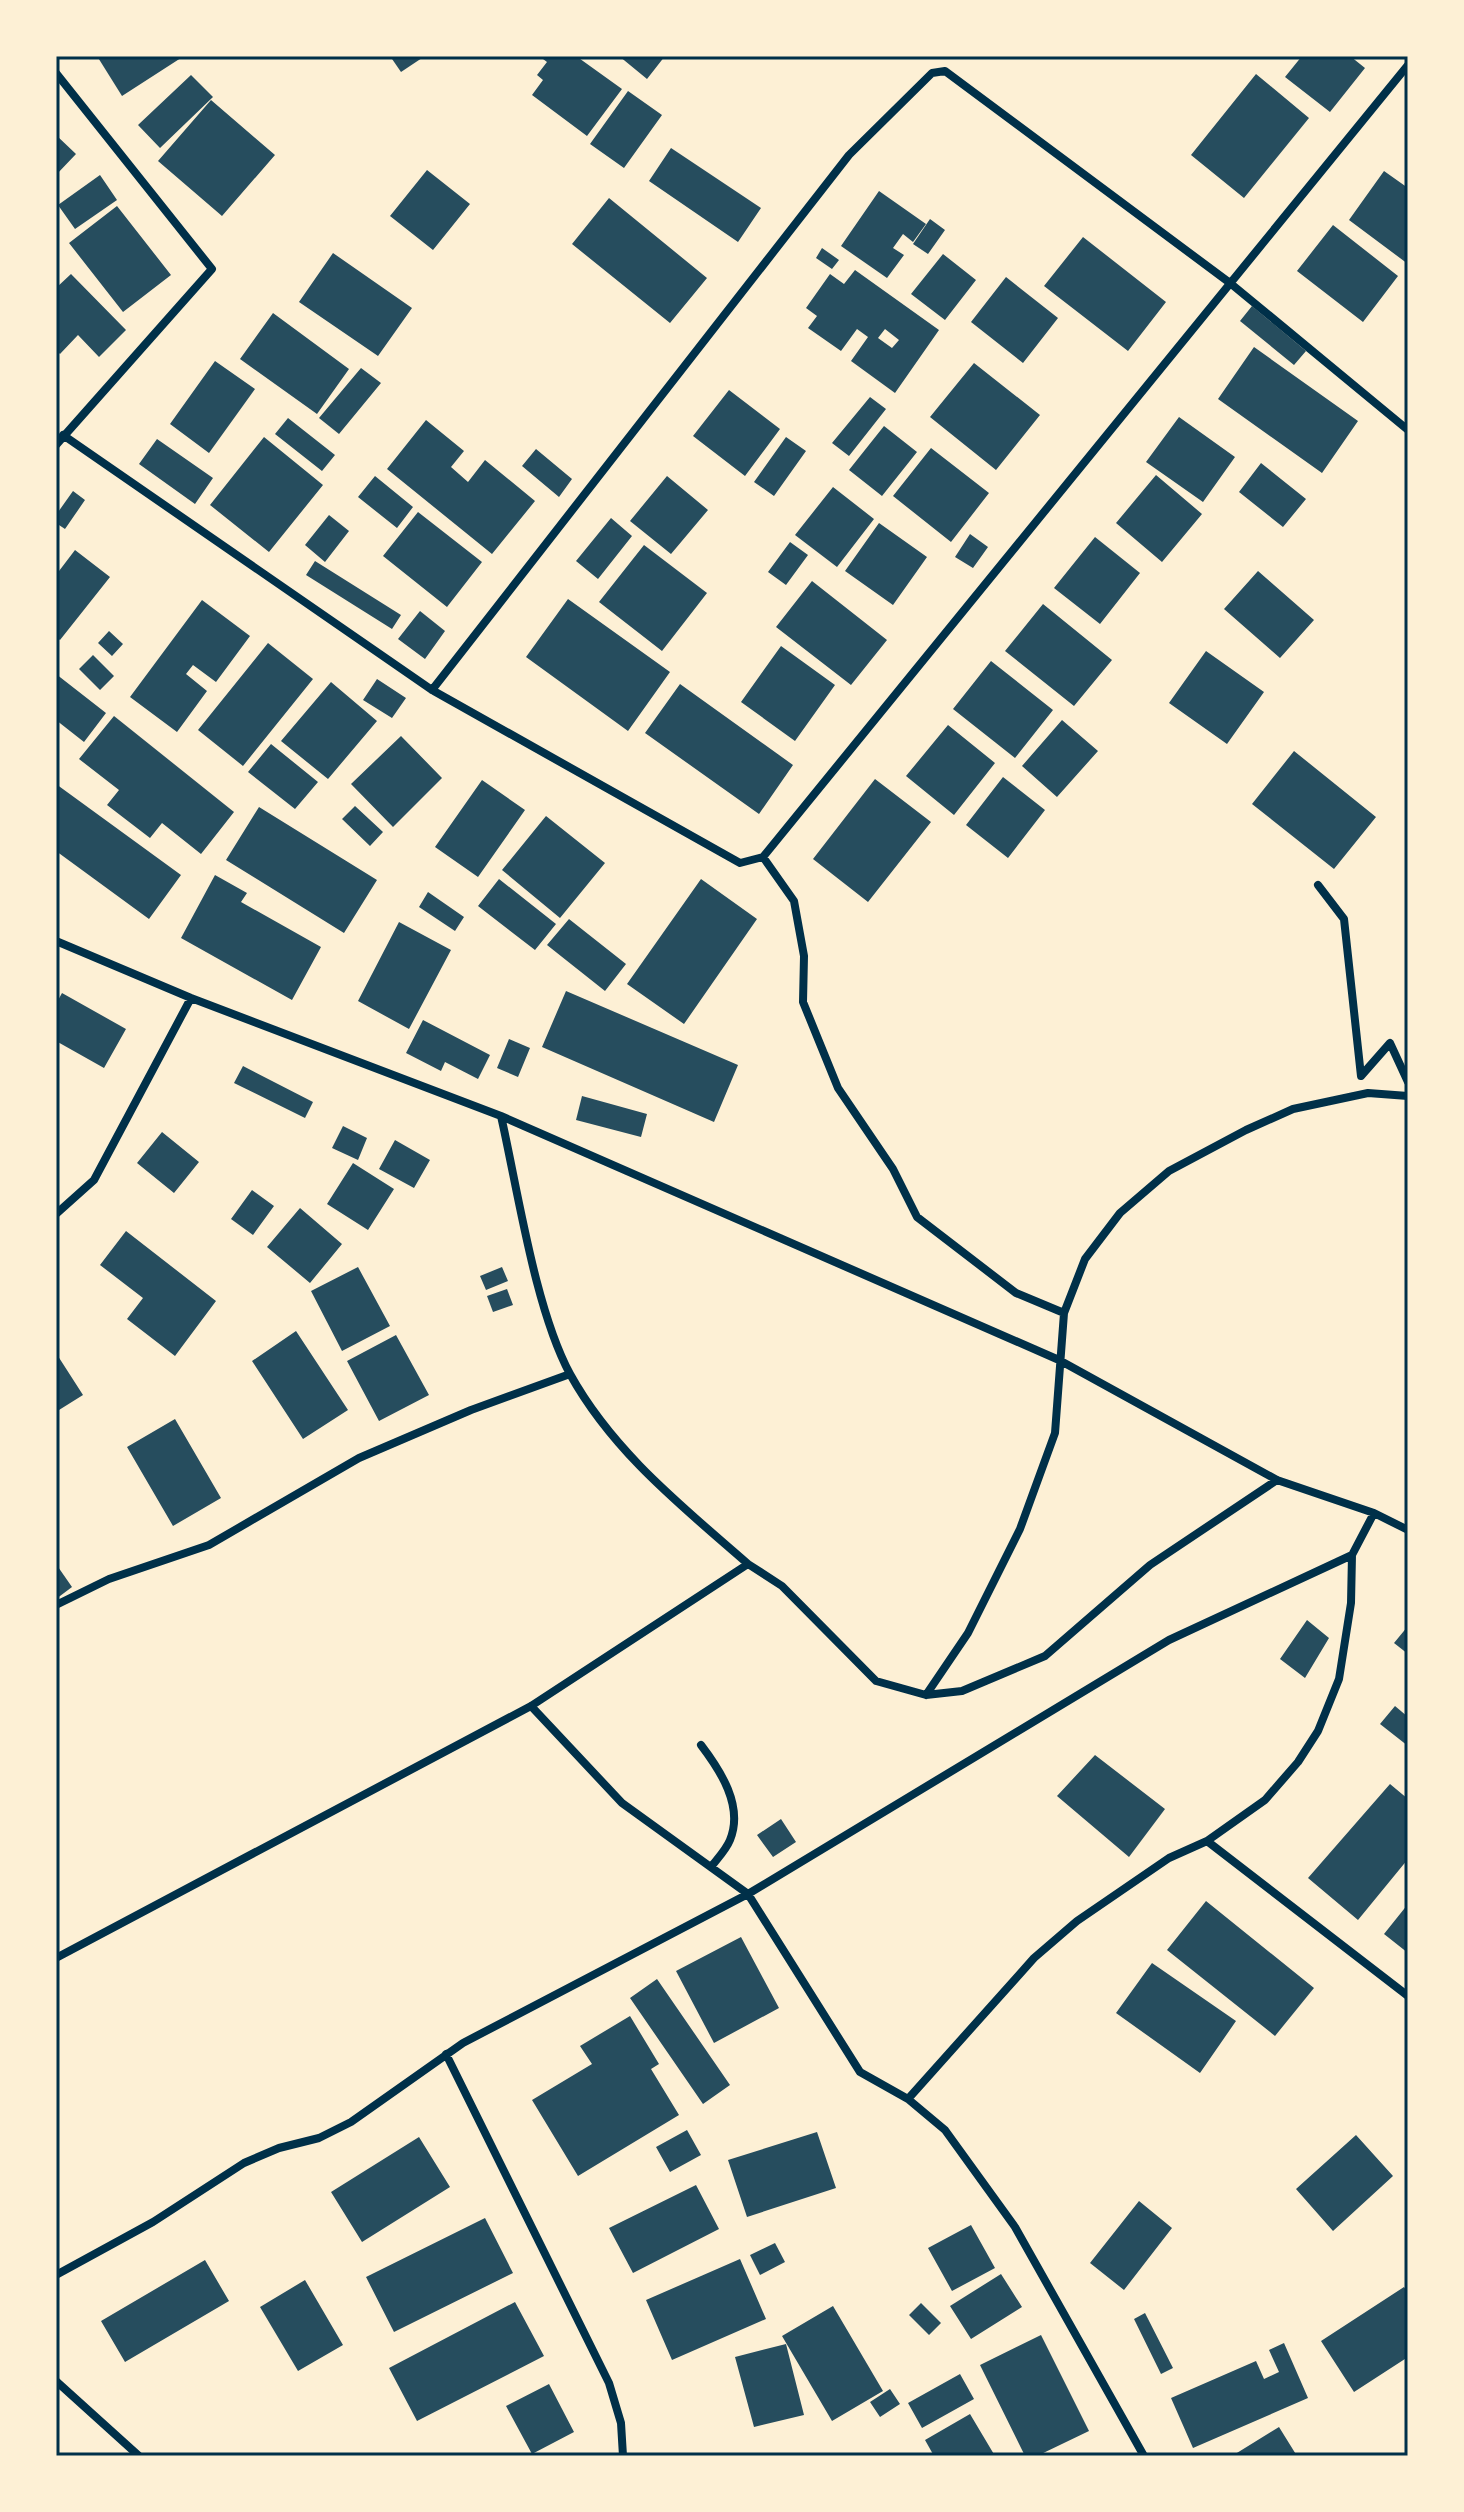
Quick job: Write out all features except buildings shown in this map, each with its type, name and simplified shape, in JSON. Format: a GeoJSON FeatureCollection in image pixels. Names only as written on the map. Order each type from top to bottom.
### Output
{"type":"FeatureCollection","features":[{"type":"Feature","properties":{"kind":"street"},"geometry":{"type":"LineString","coordinates":[[63,435],[432,690],[740,863],[763,857],[1408,65]]}},
{"type":"Feature","properties":{"kind":"street"},"geometry":{"type":"LineString","coordinates":[[432,690],[849,155],[932,73],[945,71],[1230,283],[1408,430]]}},
{"type":"Feature","properties":{"kind":"street"},"geometry":{"type":"LineString","coordinates":[[56,73],[212,269],[56,445]]}},
{"type":"Feature","properties":{"kind":"street"},"geometry":{"type":"LineString","coordinates":[[763,857],[794,901],[804,956],[803,1002],[838,1088],[893,1169],[917,1217],[1016,1293],[1064,1313]]}},
{"type":"Feature","properties":{"kind":"street"},"geometry":{"type":"LineString","coordinates":[[1318,885],[1344,919],[1361,1076],[1390,1043],[1408,1082]]}},
{"type":"Feature","properties":{"kind":"street"},"geometry":{"type":"LineString","coordinates":[[56,941],[191,998],[501,1116],[1059,1360],[1277,1480],[1374,1513],[1408,1530]]}},
{"type":"Feature","properties":{"kind":"street"},"geometry":{"type":"LineString","coordinates":[[56,1214],[94,1180],[191,998]]}},
{"type":"Feature","properties":{"kind":"street"},"geometry":{"type":"LineString","coordinates":[[926,1695],[968,1633],[1020,1529],[1055,1433],[1064,1313],[1085,1259],[1120,1213],[1169,1171],[1293,1109],[1368,1093],[1408,1096]]}},
{"type":"Feature","properties":{"kind":"street"},"geometry":{"type":"LineString","coordinates":[[501,1116],[539,1282],[570,1374],[615,1439],[650,1477],[748,1564],[782,1586],[876,1681],[926,1695],[962,1691],[1045,1656],[1150,1565],[1277,1480]]}},
{"type":"Feature","properties":{"kind":"street"},"geometry":{"type":"LineString","coordinates":[[56,1605],[109,1579],[209,1545],[359,1458],[471,1410],[570,1374]]}},
{"type":"Feature","properties":{"kind":"street"},"geometry":{"type":"LineString","coordinates":[[908,2099],[1034,1958],[1077,1921],[1169,1858],[1207,1841],[1265,1800],[1298,1762],[1318,1731],[1339,1679],[1351,1603],[1352,1555],[1374,1513]]}},
{"type":"Feature","properties":{"kind":"street"},"geometry":{"type":"LineString","coordinates":[[56,2275],[153,2222],[244,2163],[279,2148],[319,2138],[351,2122],[446,2054],[748,1894],[1169,1640],[1352,1555]]}},
{"type":"Feature","properties":{"kind":"street"},"geometry":{"type":"LineString","coordinates":[[56,1958],[531,1706],[748,1564]]}},
{"type":"Feature","properties":{"kind":"street"},"geometry":{"type":"LineString","coordinates":[[531,1706],[622,1803],[748,1894],[860,2072],[908,2099],[945,2130],[1015,2227],[1144,2456]]}},
{"type":"Feature","properties":{"kind":"street"},"geometry":{"type":"LineString","coordinates":[[701,1745],[722,1773],[733,1806],[731,1840],[711,1867]]}},
{"type":"Feature","properties":{"kind":"street"},"geometry":{"type":"LineString","coordinates":[[1207,1841],[1408,1996]]}},
{"type":"Feature","properties":{"kind":"street"},"geometry":{"type":"LineString","coordinates":[[446,2054],[609,2383],[621,2423],[623,2456]]}},
{"type":"Feature","properties":{"kind":"street"},"geometry":{"type":"LineString","coordinates":[[56,2381],[139,2456]]}}]}
